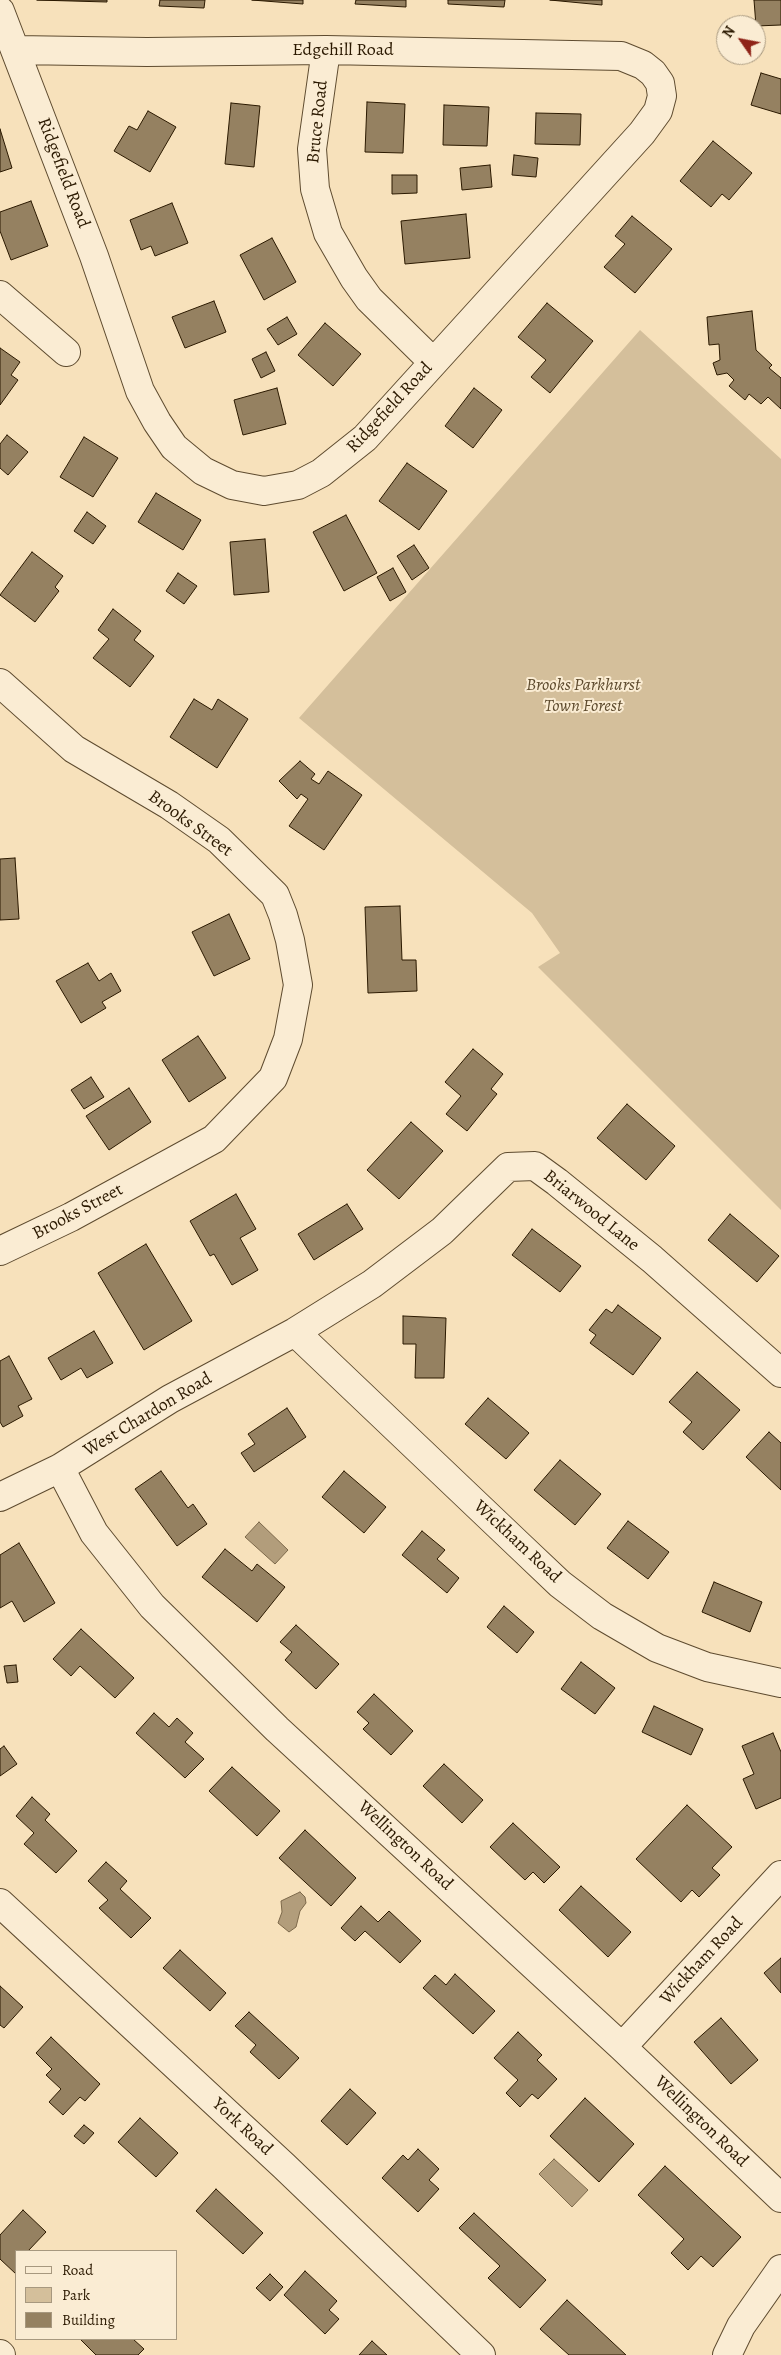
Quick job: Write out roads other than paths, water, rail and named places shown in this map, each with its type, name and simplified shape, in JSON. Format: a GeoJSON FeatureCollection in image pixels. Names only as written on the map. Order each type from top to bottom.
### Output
{"type":"FeatureCollection","features":[{"type":"Feature","properties":{"kind":"street","name":"Ridgefield Road"},"geometry":{"type":"LineString","coordinates":[[0,11],[94,256],[140,391],[157,422],[174,447],[199,468],[222,481],[264,491],[298,485],[321,473],[365,438],[642,133],[658,111],[662,96],[660,83]]}},
{"type":"Feature","properties":{"kind":"street","name":"Edgehill Road"},"geometry":{"type":"LineString","coordinates":[[16,50],[148,52],[326,50],[621,56],[643,65],[653,73],[660,83]]}},
{"type":"Feature","properties":{"kind":"street","name":"Bruce Road"},"geometry":{"type":"LineString","coordinates":[[326,50],[312,149],[315,189],[328,233],[354,278],[369,299],[433,362]]}},
{"type":"Feature","properties":{"kind":"street"},"geometry":{"type":"LineString","coordinates":[[0,295],[66,352]]}},
{"type":"Feature","properties":{"kind":"street","name":"Brooks Street"},"geometry":{"type":"LineString","coordinates":[[0,683],[74,749],[168,805],[219,840],[275,895],[284,915],[298,985],[288,1039],[273,1078],[214,1138],[71,1217],[0,1250]]}},
{"type":"Feature","properties":{"kind":"street","name":"Briarwood Lane"},"geometry":{"type":"LineString","coordinates":[[295,1332],[408,1259],[442,1231],[508,1166],[535,1166],[652,1260],[781,1373]]}},
{"type":"Feature","properties":{"kind":"street","name":"West Chardon Road"},"geometry":{"type":"LineString","coordinates":[[0,1497],[60,1468],[170,1399],[295,1332]]}},
{"type":"Feature","properties":{"kind":"street","name":"Wickham Road"},"geometry":{"type":"LineString","coordinates":[[295,1332],[560,1584],[602,1616],[657,1648],[707,1667],[781,1683]]}},
{"type":"Feature","properties":{"kind":"street","name":"Wellington Road"},"geometry":{"type":"LineString","coordinates":[[60,1468],[94,1533],[152,1606],[277,1729],[622,2047],[781,2198]]}},
{"type":"Feature","properties":{"kind":"street","name":"Wickham Road"},"geometry":{"type":"LineString","coordinates":[[622,2047],[781,1875]]}},
{"type":"Feature","properties":{"kind":"street","name":"York Road"},"geometry":{"type":"LineString","coordinates":[[0,1903],[255,2138],[481,2355]]}},
{"type":"Feature","properties":{"kind":"street"},"geometry":{"type":"LineString","coordinates":[[726,2355],[741,2326],[781,2269]]}},
{"type":"Feature","properties":{"kind":"park label","name":"Brooks Parkhurst Town Forest"},"geometry":{"type":"Point","coordinates":[583,696]}}]}
